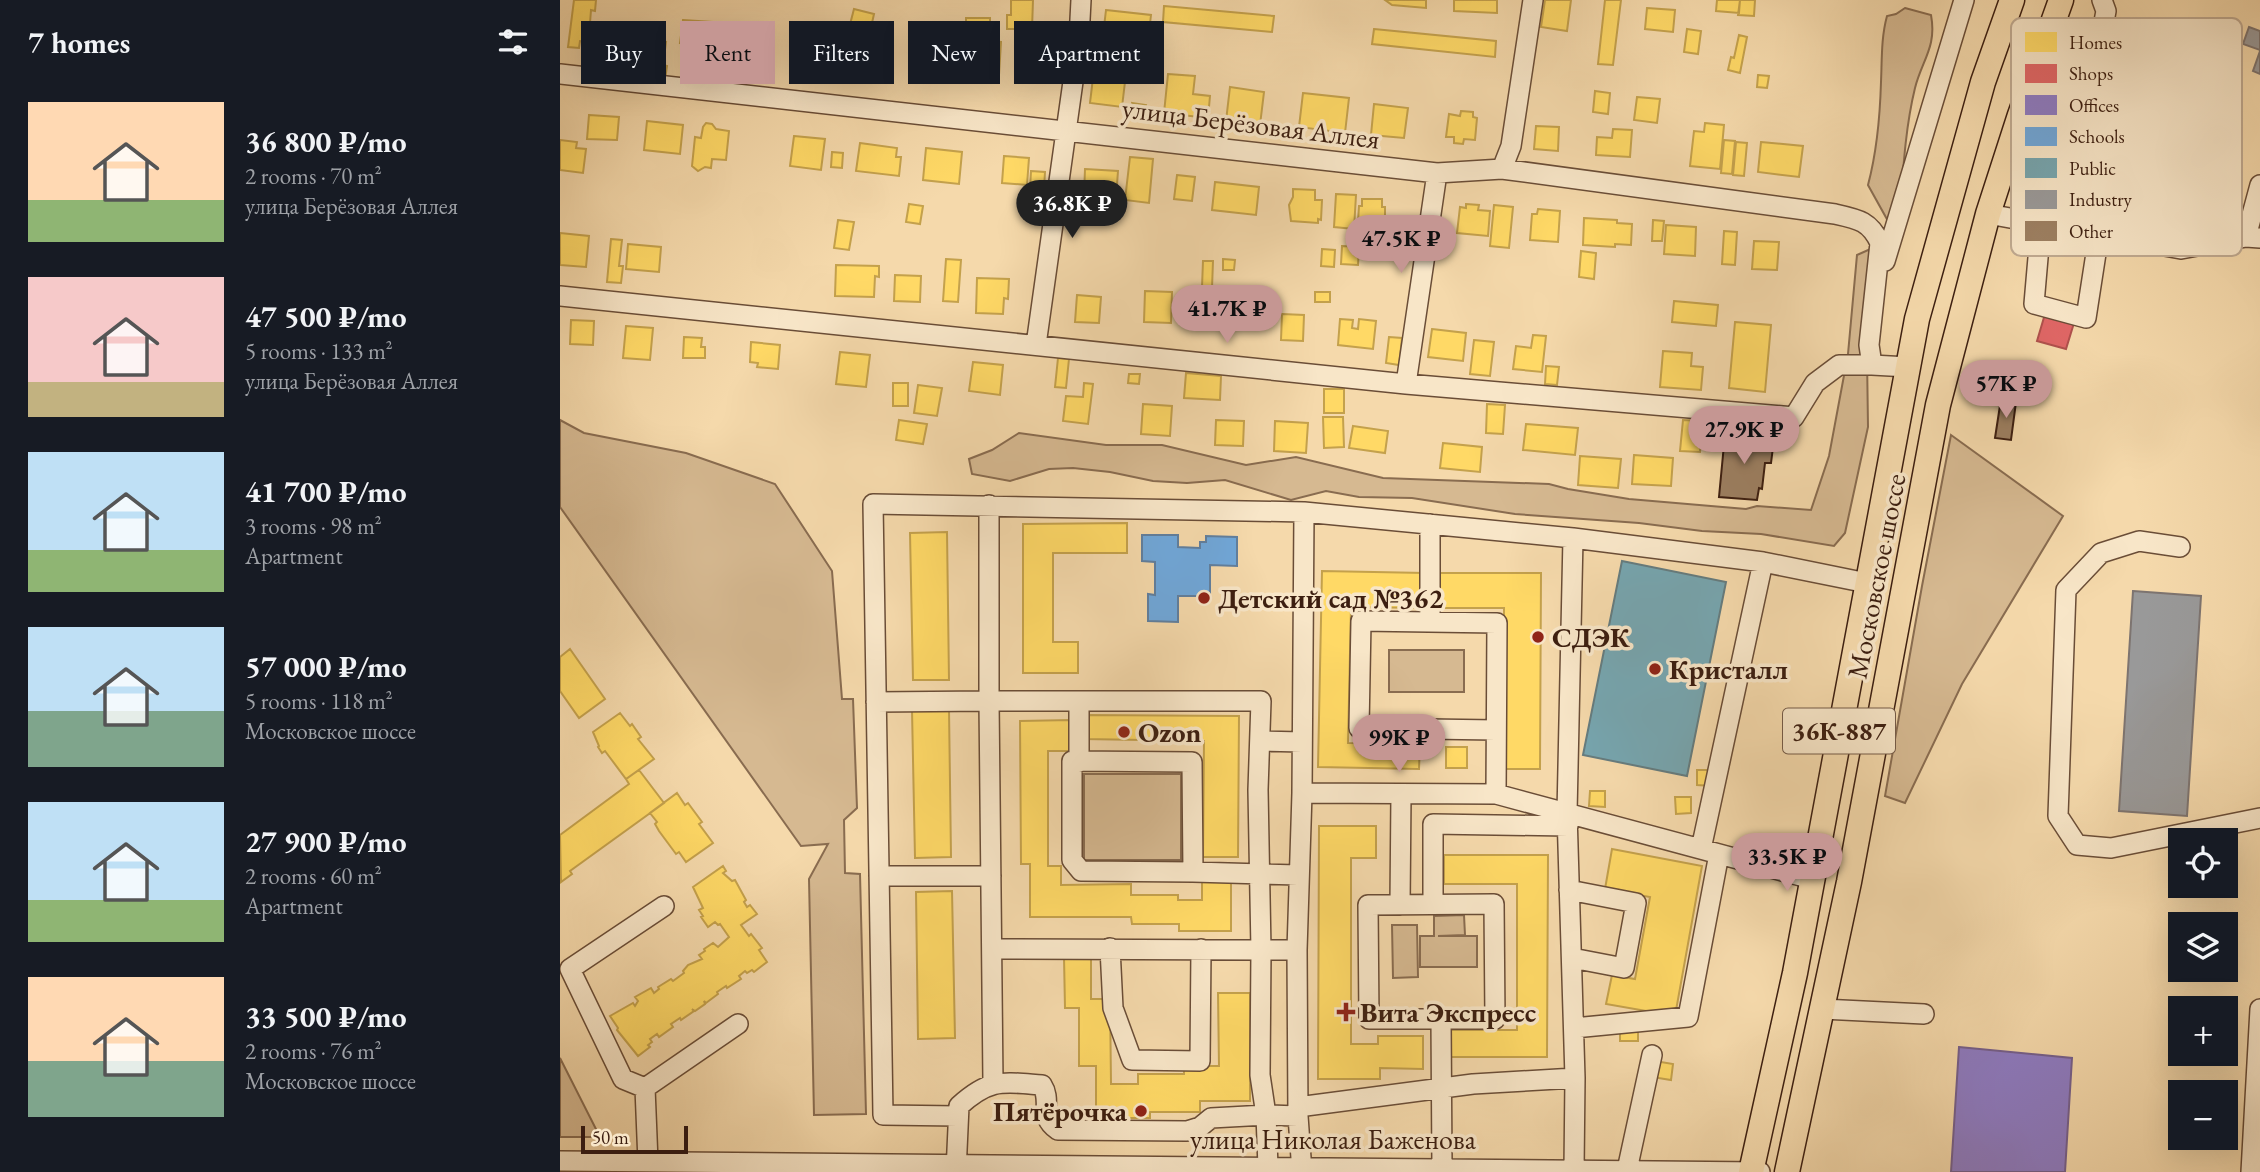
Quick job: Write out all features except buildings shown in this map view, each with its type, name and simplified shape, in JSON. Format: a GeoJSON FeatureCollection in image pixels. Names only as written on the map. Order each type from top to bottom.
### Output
{"type":"FeatureCollection","features":[{"type":"Feature","properties":{"kind":"main road","name":"Московское шоссе"},"geometry":{"type":"LineString","coordinates":[[1754,1171],[1795,973],[1917,319],[1983,82],[2012,0]]}},
{"type":"Feature","properties":{"kind":"main road","name":"Московское шоссе"},"geometry":{"type":"LineString","coordinates":[[2055,18],[2061,0]]}},
{"type":"Feature","properties":{"kind":"main road","name":"Московское шоссе"},"geometry":{"type":"LineString","coordinates":[[1787,1172],[1849,882],[1938,405],[2011,144]]}},
{"type":"Feature","properties":{"kind":"main road"},"geometry":{"type":"LineString","coordinates":[[1917,319],[1957,330]]}},
{"type":"Feature","properties":{"kind":"main road"},"geometry":{"type":"LineString","coordinates":[[1901,398],[1938,405]]}},
{"type":"Feature","properties":{"kind":"street"},"geometry":{"type":"LineString","coordinates":[[1036,345],[1079,39],[1081,0]]}},
{"type":"Feature","properties":{"kind":"street"},"geometry":{"type":"LineString","coordinates":[[1502,169],[1511,146],[1532,0]]}},
{"type":"Feature","properties":{"kind":"street"},"geometry":{"type":"LineString","coordinates":[[1872,365],[1869,345],[1877,285],[1964,0]]}},
{"type":"Feature","properties":{"kind":"street"},"geometry":{"type":"LineString","coordinates":[[2102,0],[2106,11],[2105,18]]}},
{"type":"Feature","properties":{"kind":"street","name":"улица Берёзовая Аллея"},"geometry":{"type":"LineString","coordinates":[[560,74],[1437,173],[1502,169],[1835,214],[1859,220],[1875,231],[1880,243],[1877,285]]}},
{"type":"Feature","properties":{"kind":"street"},"geometry":{"type":"LineString","coordinates":[[1406,384],[1437,173]]}},
{"type":"Feature","properties":{"kind":"street"},"geometry":{"type":"LineString","coordinates":[[2253,237],[2260,185]]}},
{"type":"Feature","properties":{"kind":"street"},"geometry":{"type":"LineString","coordinates":[[1989,215],[2011,218]]}},
{"type":"Feature","properties":{"kind":"street"},"geometry":{"type":"LineString","coordinates":[[2038,256],[2034,304],[2086,318],[2096,256]]}},
{"type":"Feature","properties":{"kind":"street"},"geometry":{"type":"LineString","coordinates":[[560,296],[1406,384],[1794,416],[1815,383],[1839,365],[1908,367]]}},
{"type":"Feature","properties":{"kind":"street"},"geometry":{"type":"LineString","coordinates":[[958,1116],[883,1115],[873,504],[1304,512],[1573,538],[1763,562],[1867,583]]}},
{"type":"Feature","properties":{"kind":"street"},"geometry":{"type":"LineString","coordinates":[[989,505],[993,1083]]}},
{"type":"Feature","properties":{"kind":"street"},"geometry":{"type":"LineString","coordinates":[[1302,1169],[1298,1112],[1297,950],[1302,793],[1304,512]]}},
{"type":"Feature","properties":{"kind":"street"},"geometry":{"type":"LineString","coordinates":[[1430,524],[1430,622]]}},
{"type":"Feature","properties":{"kind":"street"},"geometry":{"type":"LineString","coordinates":[[1573,538],[1567,819],[1574,1028],[1574,1169]]}},
{"type":"Feature","properties":{"kind":"street"},"geometry":{"type":"LineString","coordinates":[[2180,547],[2139,541],[2101,553],[2066,590],[2058,816],[2077,845],[2111,848],[2260,818]]}},
{"type":"Feature","properties":{"kind":"street"},"geometry":{"type":"LineString","coordinates":[[1574,1028],[1688,1017],[1710,851],[1763,562]]}},
{"type":"Feature","properties":{"kind":"street"},"geometry":{"type":"LineString","coordinates":[[1496,730],[1359,728],[1361,621],[1497,623],[1496,794]]}},
{"type":"Feature","properties":{"kind":"street"},"geometry":{"type":"LineString","coordinates":[[1079,701],[1079,762]]}},
{"type":"Feature","properties":{"kind":"street"},"geometry":{"type":"LineString","coordinates":[[876,702],[1261,701],[1258,790],[1260,1075],[1269,1167]]}},
{"type":"Feature","properties":{"kind":"street"},"geometry":{"type":"LineString","coordinates":[[1261,741],[1302,742]]}},
{"type":"Feature","properties":{"kind":"street"},"geometry":{"type":"LineString","coordinates":[[1193,872],[1192,762],[1072,761],[1072,860],[1081,871],[1298,875]]}},
{"type":"Feature","properties":{"kind":"street"},"geometry":{"type":"LineString","coordinates":[[1302,793],[1496,794],[1567,819],[1710,851],[1812,879]]}},
{"type":"Feature","properties":{"kind":"street"},"geometry":{"type":"LineString","coordinates":[[1400,905],[1401,794]]}},
{"type":"Feature","properties":{"kind":"street"},"geometry":{"type":"LineString","coordinates":[[1433,904],[1433,824],[1567,819]]}},
{"type":"Feature","properties":{"kind":"street"},"geometry":{"type":"LineString","coordinates":[[879,876],[991,876]]}},
{"type":"Feature","properties":{"kind":"street"},"geometry":{"type":"LineString","coordinates":[[1569,890],[1636,903],[1625,968],[1572,958]]}},
{"type":"Feature","properties":{"kind":"street"},"geometry":{"type":"LineString","coordinates":[[1433,904],[1493,904],[1494,1019],[1369,1019],[1368,905],[1433,904]]}},
{"type":"Feature","properties":{"kind":"street"},"geometry":{"type":"LineString","coordinates":[[645,1088],[623,1079],[570,969],[664,906]]}},
{"type":"Feature","properties":{"kind":"street"},"geometry":{"type":"LineString","coordinates":[[992,948],[1297,950]]}},
{"type":"Feature","properties":{"kind":"street"},"geometry":{"type":"LineString","coordinates":[[1110,948],[1113,1008],[1132,1060],[1200,1061],[1201,948]]}},
{"type":"Feature","properties":{"kind":"street"},"geometry":{"type":"LineString","coordinates":[[1822,1009],[1924,1014]]}},
{"type":"Feature","properties":{"kind":"street"},"geometry":{"type":"LineString","coordinates":[[2251,1172],[2260,1009]]}},
{"type":"Feature","properties":{"kind":"street"},"geometry":{"type":"LineString","coordinates":[[1441,1019],[1442,1168]]}},
{"type":"Feature","properties":{"kind":"street"},"geometry":{"type":"LineString","coordinates":[[645,1088],[738,1024]]}},
{"type":"Feature","properties":{"kind":"street"},"geometry":{"type":"LineString","coordinates":[[1627,1170],[1652,1055]]}},
{"type":"Feature","properties":{"kind":"street"},"geometry":{"type":"LineString","coordinates":[[957,1168],[959,1106],[973,1093],[993,1083],[1042,1085],[1046,1091],[1045,1114],[1049,1124],[1058,1130],[1186,1131],[1200,1127],[1211,1118],[1298,1112],[1473,1084],[1575,1078]]}},
{"type":"Feature","properties":{"kind":"street"},"geometry":{"type":"LineString","coordinates":[[645,1088],[648,1162]]}},
{"type":"Feature","properties":{"kind":"street","name":"улица Николая Баженова"},"geometry":{"type":"LineString","coordinates":[[566,1165],[648,1162],[865,1168],[1269,1167],[1754,1171]]}},
{"type":"Feature","properties":{"kind":"shaded area"},"geometry":{"type":"Polygon","coordinates":[[[1905,8],[1931,15],[1932,36],[1912,103],[1900,214],[1888,221],[1868,185],[1878,134],[1885,24],[1887,16],[1905,8]]]}},
{"type":"Feature","properties":{"kind":"shaded area"},"geometry":{"type":"Polygon","coordinates":[[[1877,246],[1887,269],[1867,356],[1868,427],[1845,533],[1834,546],[1761,534],[1515,514],[1412,498],[1359,497],[1326,491],[1291,500],[1225,480],[1187,483],[1153,481],[1073,468],[1049,469],[1010,481],[972,474],[969,459],[992,450],[1019,433],[1106,445],[1162,445],[1246,465],[1296,457],[1383,478],[1549,484],[1629,499],[1746,509],[1757,506],[1811,510],[1829,456],[1848,354],[1857,255],[1877,246]]]}},
{"type":"Feature","properties":{"kind":"shaded area"},"geometry":{"type":"Polygon","coordinates":[[[560,420],[584,433],[686,453],[775,484],[832,571],[842,699],[853,699],[857,808],[844,820],[845,873],[860,874],[866,1114],[814,1115],[809,879],[828,844],[801,846],[560,507],[560,420]]]}},
{"type":"Feature","properties":{"kind":"shaded area"},"geometry":{"type":"Polygon","coordinates":[[[1951,435],[2063,516],[1962,684],[1905,803],[1885,796],[1951,435]]]}},
{"type":"Feature","properties":{"kind":"shaded area"},"geometry":{"type":"Polygon","coordinates":[[[1389,650],[1464,650],[1464,692],[1389,692],[1389,650]]]}},
{"type":"Feature","properties":{"kind":"shaded area"},"geometry":{"type":"Polygon","coordinates":[[[1084,774],[1181,774],[1181,860],[1084,860],[1084,774]]]}},
{"type":"Feature","properties":{"kind":"shaded area"},"geometry":{"type":"Polygon","coordinates":[[[1464,915],[1465,935],[1438,936],[1477,936],[1477,967],[1420,967],[1420,936],[1434,936],[1434,916],[1464,915]]]}},
{"type":"Feature","properties":{"kind":"shaded area"},"geometry":{"type":"Polygon","coordinates":[[[1392,925],[1417,925],[1418,977],[1393,978],[1392,925]]]}},
{"type":"Feature","properties":{"kind":"shaded area"},"geometry":{"type":"Polygon","coordinates":[[[560,1058],[600,1137],[560,1137],[560,1058]]]}},
{"type":"Feature","properties":{"kind":"place","name":"Детский сад №362"},"geometry":{"type":"Point","coordinates":[1204,598]}},
{"type":"Feature","properties":{"kind":"place","name":"СДЭК"},"geometry":{"type":"Point","coordinates":[1538,637]}},
{"type":"Feature","properties":{"kind":"place","name":"Кристалл"},"geometry":{"type":"Point","coordinates":[1655,669]}},
{"type":"Feature","properties":{"kind":"place","name":"Ozon"},"geometry":{"type":"Point","coordinates":[1124,732]}},
{"type":"Feature","properties":{"kind":"place","name":"Вита Экспресс"},"geometry":{"type":"Point","coordinates":[1346,1012]}},
{"type":"Feature","properties":{"kind":"place","name":"Пятёрочка"},"geometry":{"type":"Point","coordinates":[1141,1111]}}]}
